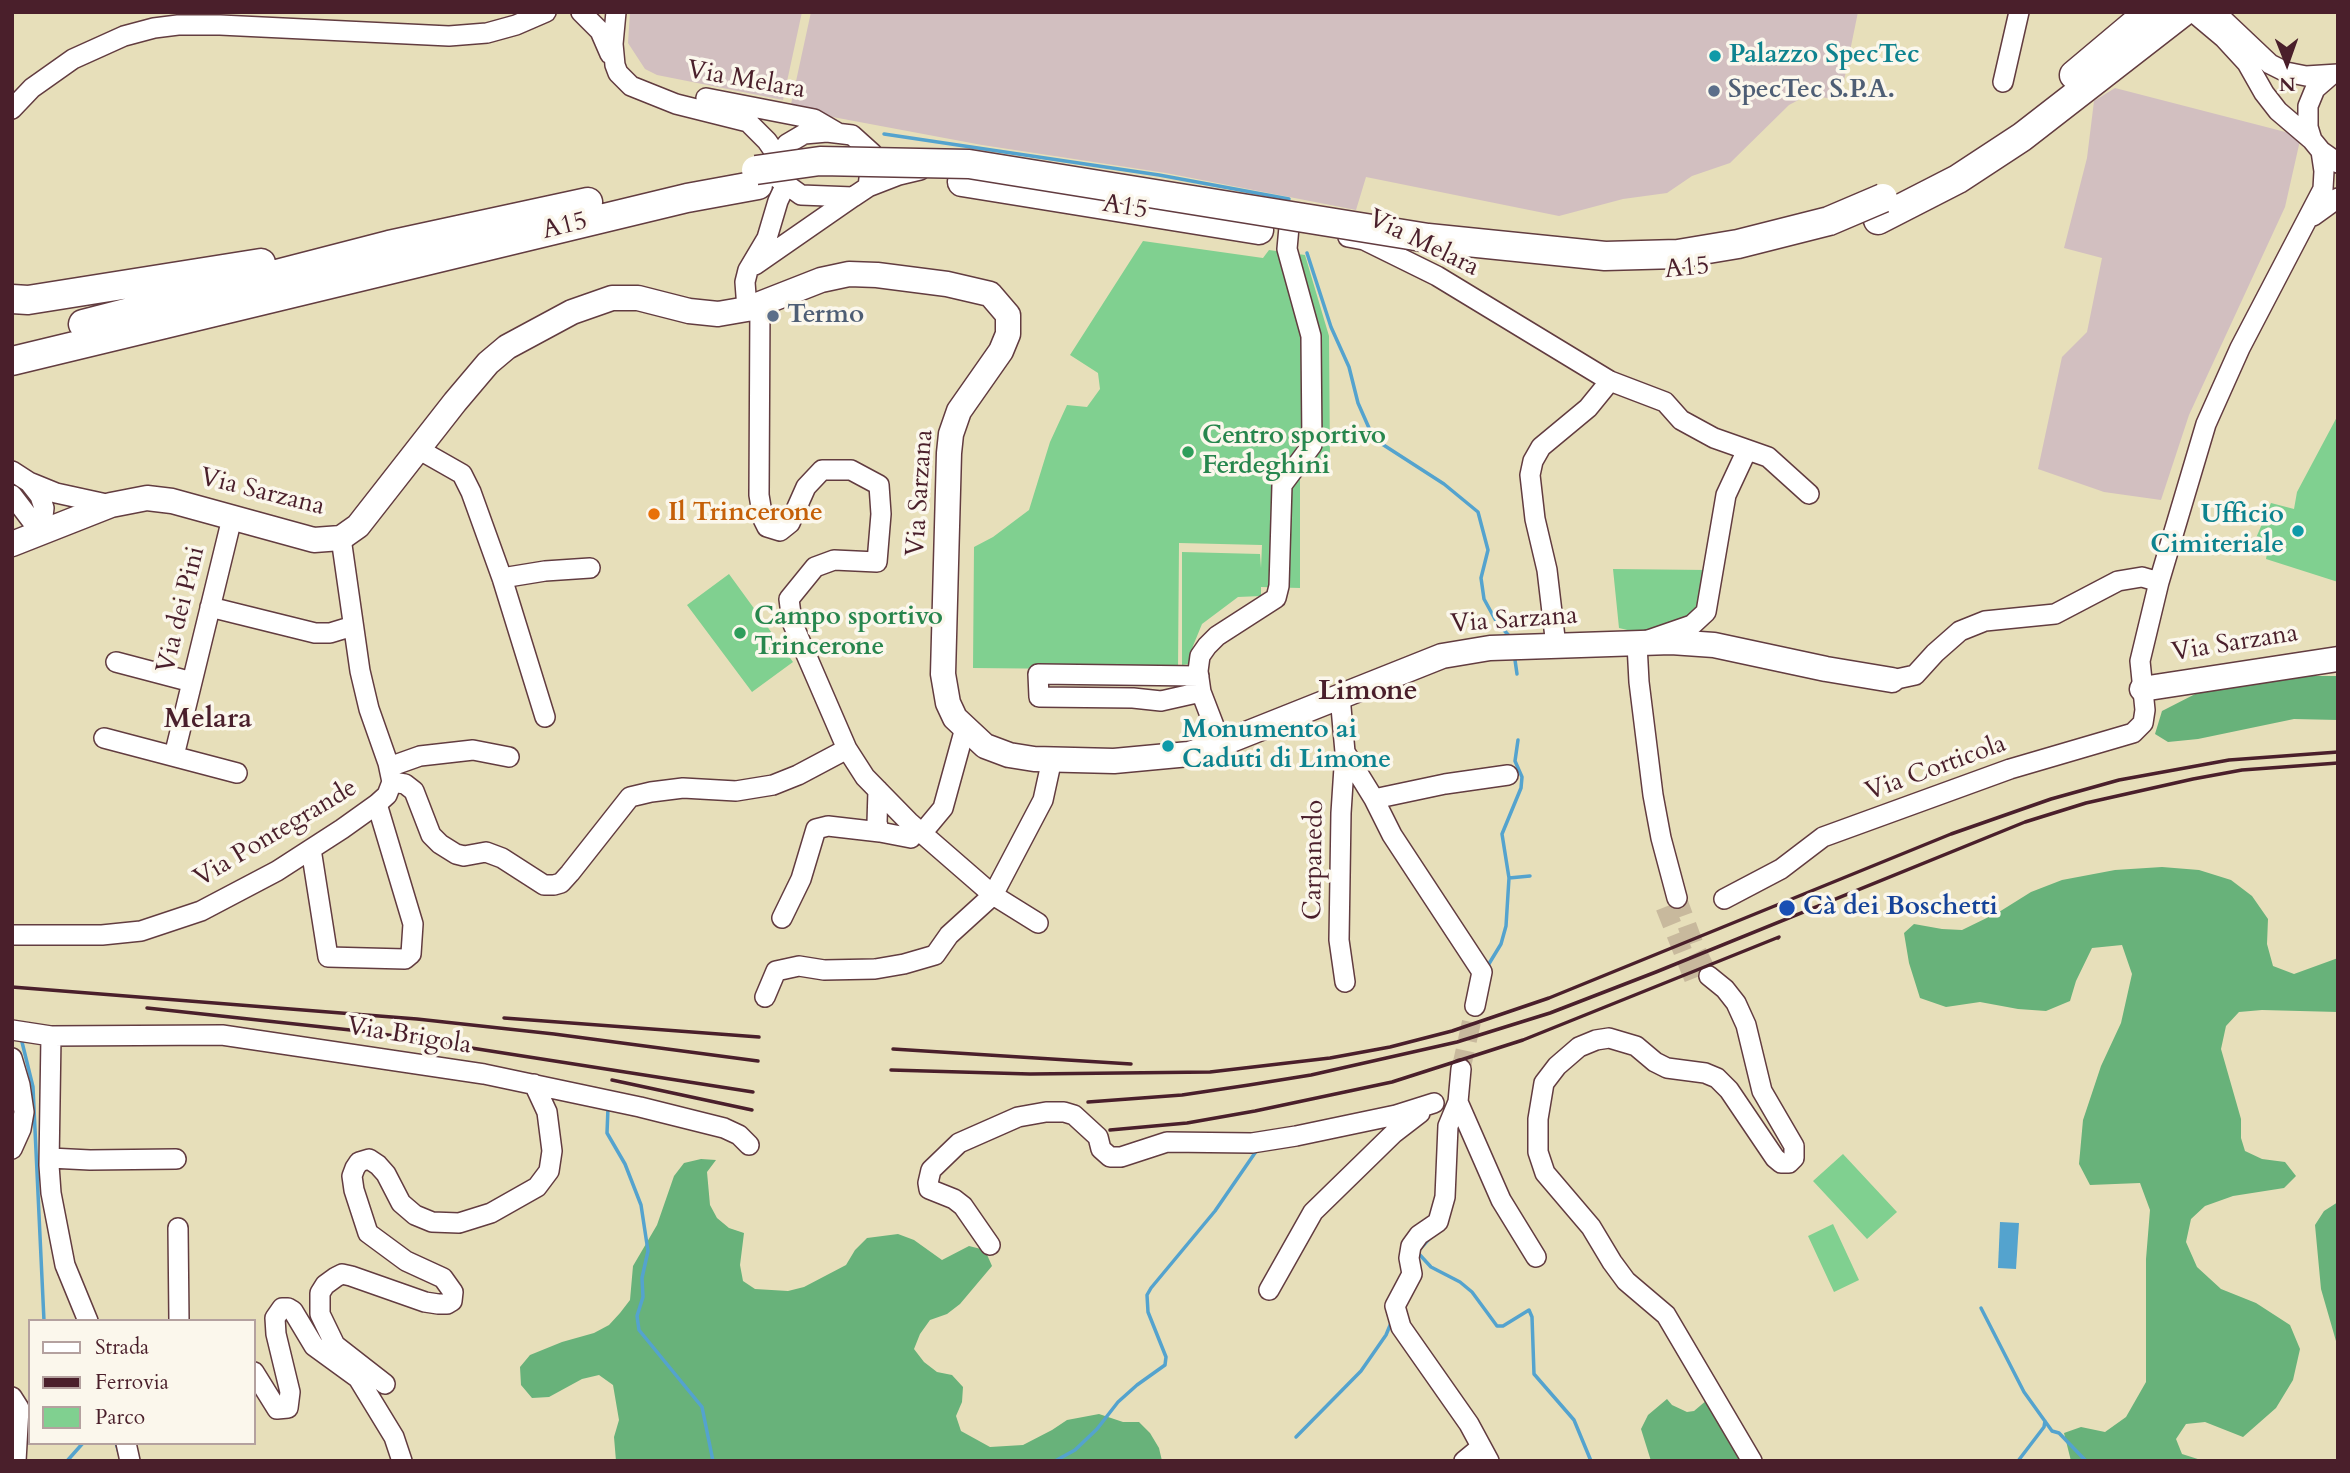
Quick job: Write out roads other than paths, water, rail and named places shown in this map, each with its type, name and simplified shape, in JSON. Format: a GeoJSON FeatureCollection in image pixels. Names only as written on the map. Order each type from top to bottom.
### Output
{"type":"FeatureCollection","features":[{"type":"Feature","properties":{"kind":"highway","name":"A15"},"geometry":{"type":"LineString","coordinates":[[12,361],[685,190],[820,161],[969,163],[1428,238],[1605,256],[1678,254],[1738,244],[1829,221],[1894,192],[1948,164],[2052,93],[2149,12]]}},
{"type":"Feature","properties":{"kind":"highway","name":"A15"},"geometry":{"type":"LineString","coordinates":[[764,171],[825,177],[962,182],[1433,258],[1606,274],[1663,273],[1739,264],[1841,236],[1878,220],[1958,179],[2022,137],[2183,12]]}},
{"type":"Feature","properties":{"kind":"highway","name":"A15"},"geometry":{"type":"LineString","coordinates":[[12,342],[389,245],[685,190]]}},
{"type":"Feature","properties":{"kind":"highway"},"geometry":{"type":"LineString","coordinates":[[12,299],[28,299],[204,270],[389,245]]}},
{"type":"Feature","properties":{"kind":"main road","name":"Via Sarzana"},"geometry":{"type":"LineString","coordinates":[[12,544],[111,505],[147,498],[172,501],[314,540],[341,538],[358,526],[488,363],[507,347],[572,312],[612,298],[638,298],[718,314],[754,306],[821,280],[849,274],[877,275],[958,286],[990,294],[1008,315],[1008,334],[1001,351],[959,411],[951,434],[949,453],[944,687],[955,718],[985,746],[1009,755],[1052,759],[1114,761],[1189,754],[1221,744],[1442,656],[1466,650],[1671,642],[1714,645],[1892,680]]}},
{"type":"Feature","properties":{"kind":"main road","name":"Via Sarzana"},"geometry":{"type":"LineString","coordinates":[[2142,689],[2338,659]]}},
{"type":"Feature","properties":{"kind":"street"},"geometry":{"type":"LineString","coordinates":[[12,108],[32,88],[73,59],[124,36],[154,28],[220,24],[449,36],[487,33],[516,25],[546,12]]}},
{"type":"Feature","properties":{"kind":"street"},"geometry":{"type":"LineString","coordinates":[[581,12],[600,31],[615,65]]}},
{"type":"Feature","properties":{"kind":"street"},"geometry":{"type":"LineString","coordinates":[[604,12],[613,44],[615,65]]}},
{"type":"Feature","properties":{"kind":"street"},"geometry":{"type":"LineString","coordinates":[[613,44],[616,12]]}},
{"type":"Feature","properties":{"kind":"street"},"geometry":{"type":"LineString","coordinates":[[2003,82],[2019,12]]}},
{"type":"Feature","properties":{"kind":"street"},"geometry":{"type":"LineString","coordinates":[[2193,12],[2224,38],[2247,63],[2278,111],[2338,163]]}},
{"type":"Feature","properties":{"kind":"street"},"geometry":{"type":"LineString","coordinates":[[2216,12],[2270,64],[2286,72],[2306,76],[2334,75]]}},
{"type":"Feature","properties":{"kind":"street","name":"Via Melara"},"geometry":{"type":"LineString","coordinates":[[615,65],[631,86],[676,104],[748,122],[767,141],[764,171]]}},
{"type":"Feature","properties":{"kind":"street"},"geometry":{"type":"LineString","coordinates":[[2307,221],[2323,188],[2324,171],[2308,127],[2308,106],[2315,89],[2334,75]]}},
{"type":"Feature","properties":{"kind":"street","name":"Via Melara"},"geometry":{"type":"LineString","coordinates":[[641,90],[714,100],[814,119],[839,133],[852,135],[872,153],[900,167],[1000,177],[1364,240],[1437,275],[1610,381],[1665,402],[1681,420],[1714,438],[1768,457],[1809,494]]}},
{"type":"Feature","properties":{"kind":"street"},"geometry":{"type":"LineString","coordinates":[[839,133],[804,134],[788,144],[764,171],[801,195],[860,192]]}},
{"type":"Feature","properties":{"kind":"street"},"geometry":{"type":"LineString","coordinates":[[748,270],[860,192],[872,153]]}},
{"type":"Feature","properties":{"kind":"street","name":"Via Melara"},"geometry":{"type":"LineString","coordinates":[[860,192],[899,175],[920,170]]}},
{"type":"Feature","properties":{"kind":"street"},"geometry":{"type":"LineString","coordinates":[[786,184],[767,238],[748,270],[745,282],[754,306],[759,495],[763,519],[767,527],[780,531],[790,523],[806,487],[822,470],[851,470],[878,485],[881,514],[877,562],[834,560],[816,567],[789,599],[792,622],[847,749],[865,776],[918,830],[993,895],[1038,923]]}},
{"type":"Feature","properties":{"kind":"street"},"geometry":{"type":"LineString","coordinates":[[2307,221],[2338,189]]}},
{"type":"Feature","properties":{"kind":"street"},"geometry":{"type":"LineString","coordinates":[[2307,221],[2338,198]]}},
{"type":"Feature","properties":{"kind":"street","name":"Via Corticola"},"geometry":{"type":"LineString","coordinates":[[1724,899],[1781,869],[1823,837],[2010,769],[2133,733],[2143,723],[2145,710],[2140,661],[2159,582],[2211,413],[2240,348],[2307,221]]}},
{"type":"Feature","properties":{"kind":"street"},"geometry":{"type":"LineString","coordinates":[[1221,744],[1200,684],[1200,656],[1217,636],[1276,598],[1279,586],[1282,485],[1312,445],[1311,336],[1287,249],[1289,227]]}},
{"type":"Feature","properties":{"kind":"street"},"geometry":{"type":"LineString","coordinates":[[1556,646],[1547,570],[1535,519],[1530,475],[1533,461],[1541,447],[1588,408],[1610,381]]}},
{"type":"Feature","properties":{"kind":"street"},"geometry":{"type":"LineString","coordinates":[[418,449],[462,474],[471,492],[502,578],[545,717]]}},
{"type":"Feature","properties":{"kind":"street"},"geometry":{"type":"LineString","coordinates":[[1671,903],[1648,758],[1637,644],[1692,625],[1706,612],[1726,495],[1747,450]]}},
{"type":"Feature","properties":{"kind":"street"},"geometry":{"type":"LineString","coordinates":[[12,471],[29,482],[56,493],[111,505]]}},
{"type":"Feature","properties":{"kind":"street"},"geometry":{"type":"LineString","coordinates":[[29,482],[40,496],[44,508],[41,533]]}},
{"type":"Feature","properties":{"kind":"street"},"geometry":{"type":"LineString","coordinates":[[13,497],[41,533]]}},
{"type":"Feature","properties":{"kind":"street"},"geometry":{"type":"LineString","coordinates":[[12,526],[13,497]]}},
{"type":"Feature","properties":{"kind":"street","name":"Via dei Pini"},"geometry":{"type":"LineString","coordinates":[[174,756],[232,518]]}},
{"type":"Feature","properties":{"kind":"street","name":"Via Pontegrande"},"geometry":{"type":"LineString","coordinates":[[12,935],[102,935],[141,931],[201,911],[277,871],[387,795],[390,774],[369,709],[353,626],[341,538]]}},
{"type":"Feature","properties":{"kind":"street"},"geometry":{"type":"LineString","coordinates":[[502,578],[545,571],[590,568]]}},
{"type":"Feature","properties":{"kind":"street"},"geometry":{"type":"LineString","coordinates":[[1892,680],[1915,675],[1960,631],[1985,621],[2055,614],[2118,581],[2142,577],[2159,582]]}},
{"type":"Feature","properties":{"kind":"street"},"geometry":{"type":"LineString","coordinates":[[210,607],[315,634],[330,633],[353,626]]}},
{"type":"Feature","properties":{"kind":"street"},"geometry":{"type":"LineString","coordinates":[[116,662],[192,682]]}},
{"type":"Feature","properties":{"kind":"street"},"geometry":{"type":"LineString","coordinates":[[1038,674],[1200,684],[1161,701],[1039,697],[1038,674]]}},
{"type":"Feature","properties":{"kind":"street","name":"Carpanedo"},"geometry":{"type":"LineString","coordinates":[[1340,696],[1345,752],[1339,940],[1345,982]]}},
{"type":"Feature","properties":{"kind":"street"},"geometry":{"type":"LineString","coordinates":[[928,826],[943,808],[965,728]]}},
{"type":"Feature","properties":{"kind":"street"},"geometry":{"type":"LineString","coordinates":[[104,738],[237,773]]}},
{"type":"Feature","properties":{"kind":"street","name":"Via Pontegrande"},"geometry":{"type":"LineString","coordinates":[[390,774],[414,791],[430,835],[440,844],[464,856],[486,852],[502,858],[544,885],[554,885],[561,883],[570,873],[630,797],[682,788],[736,791],[773,785],[847,749]]}},
{"type":"Feature","properties":{"kind":"street"},"geometry":{"type":"LineString","coordinates":[[390,774],[419,756],[474,750],[509,757]]}},
{"type":"Feature","properties":{"kind":"street"},"geometry":{"type":"LineString","coordinates":[[1345,752],[1392,835],[1482,972],[1475,1006]]}},
{"type":"Feature","properties":{"kind":"street"},"geometry":{"type":"LineString","coordinates":[[765,997],[776,971],[799,966],[824,970],[875,969],[935,955],[949,936],[993,895],[1043,800],[1052,759]]}},
{"type":"Feature","properties":{"kind":"street"},"geometry":{"type":"LineString","coordinates":[[1374,799],[1445,784],[1508,775]]}},
{"type":"Feature","properties":{"kind":"street"},"geometry":{"type":"LineString","coordinates":[[878,790],[877,823],[880,832]]}},
{"type":"Feature","properties":{"kind":"street"},"geometry":{"type":"LineString","coordinates":[[311,849],[328,957],[405,959],[411,954],[414,924],[377,804]]}},
{"type":"Feature","properties":{"kind":"street"},"geometry":{"type":"LineString","coordinates":[[782,918],[802,879],[816,829],[828,826],[911,838]]}},
{"type":"Feature","properties":{"kind":"street"},"geometry":{"type":"LineString","coordinates":[[1709,982],[1736,1003],[1746,1024],[1762,1091],[1794,1146],[1794,1158],[1789,1163],[1781,1163],[1775,1158],[1729,1090],[1717,1078],[1705,1073],[1668,1068],[1655,1062],[1636,1046],[1609,1038],[1579,1047],[1557,1066],[1544,1083],[1539,1112],[1538,1152],[1545,1173],[1591,1227],[1626,1281],[1666,1315],[1752,1461]]}},
{"type":"Feature","properties":{"kind":"street","name":"Via Brigola"},"geometry":{"type":"LineString","coordinates":[[12,1030],[51,1036],[222,1035],[484,1074],[724,1128],[739,1135],[749,1145]]}},
{"type":"Feature","properties":{"kind":"street"},"geometry":{"type":"LineString","coordinates":[[51,1036],[51,1193],[65,1265],[87,1319]]}},
{"type":"Feature","properties":{"kind":"street"},"geometry":{"type":"LineString","coordinates":[[12,1058],[24,1112],[21,1129],[12,1149]]}},
{"type":"Feature","properties":{"kind":"street"},"geometry":{"type":"LineString","coordinates":[[1461,1069],[1458,1099],[1448,1126],[1445,1197],[1437,1222],[1419,1235],[1411,1246],[1409,1258],[1412,1274],[1395,1306],[1401,1326],[1469,1424],[1485,1454],[1464,1461]]}},
{"type":"Feature","properties":{"kind":"street"},"geometry":{"type":"LineString","coordinates":[[385,1384],[335,1345],[320,1314],[320,1293],[325,1285],[342,1274],[438,1304],[452,1301],[453,1292],[443,1278],[406,1261],[368,1233],[354,1190],[352,1176],[355,1168],[359,1162],[369,1160],[378,1165],[386,1174],[401,1203],[415,1215],[432,1222],[459,1223],[491,1213],[537,1187],[549,1171],[552,1151],[547,1112],[534,1084]]}},
{"type":"Feature","properties":{"kind":"street"},"geometry":{"type":"LineString","coordinates":[[990,1245],[964,1206],[929,1189],[928,1183],[931,1170],[959,1143],[1018,1117],[1046,1112],[1074,1115],[1098,1137],[1101,1149],[1110,1157],[1121,1157],[1167,1142],[1252,1143],[1296,1136],[1458,1099]]}},
{"type":"Feature","properties":{"kind":"street"},"geometry":{"type":"LineString","coordinates":[[1458,1099],[1501,1199],[1535,1257]]}},
{"type":"Feature","properties":{"kind":"street"},"geometry":{"type":"LineString","coordinates":[[1269,1290],[1313,1212],[1394,1133],[1434,1103]]}},
{"type":"Feature","properties":{"kind":"street"},"geometry":{"type":"LineString","coordinates":[[50,1158],[176,1159]]}},
{"type":"Feature","properties":{"kind":"street"},"geometry":{"type":"LineString","coordinates":[[177,1228],[179,1319]]}},
{"type":"Feature","properties":{"kind":"street"},"geometry":{"type":"LineString","coordinates":[[256,1375],[277,1409],[288,1408],[290,1392],[276,1334],[275,1318],[282,1308],[293,1311],[314,1346],[358,1378],[394,1437],[402,1461]]}},
{"type":"Feature","properties":{"kind":"street"},"geometry":{"type":"LineString","coordinates":[[12,1398],[19,1408],[16,1461]]}},
{"type":"Feature","properties":{"kind":"water"},"geometry":{"type":"Polygon","coordinates":[[[2000,1222],[2019,1223],[2016,1269],[1998,1268],[2000,1222]]]}},
{"type":"Feature","properties":{"kind":"waterway"},"geometry":{"type":"LineString","coordinates":[[884,134],[1159,175],[1289,199]]}},
{"type":"Feature","properties":{"kind":"waterway"},"geometry":{"type":"LineString","coordinates":[[1307,253],[1369,428],[1382,444],[1444,484],[1478,512],[1488,550],[1481,578],[1484,599],[1496,621],[1510,637]]}},
{"type":"Feature","properties":{"kind":"waterway"},"geometry":{"type":"LineString","coordinates":[[1515,660],[1517,674]]}},
{"type":"Feature","properties":{"kind":"waterway"},"geometry":{"type":"LineString","coordinates":[[1487,967],[1501,944],[1506,926],[1509,878],[1502,834],[1521,788],[1522,777],[1515,761],[1518,740]]}},
{"type":"Feature","properties":{"kind":"waterway"},"geometry":{"type":"LineString","coordinates":[[1509,878],[1530,876]]}},
{"type":"Feature","properties":{"kind":"waterway"},"geometry":{"type":"LineString","coordinates":[[22,1042],[33,1087],[44,1319]]}},
{"type":"Feature","properties":{"kind":"waterway"},"geometry":{"type":"LineString","coordinates":[[608,1108],[607,1133],[625,1164],[641,1205],[648,1251],[642,1278],[643,1297],[637,1316],[639,1330],[702,1407],[713,1461]]}},
{"type":"Feature","properties":{"kind":"waterway"},"geometry":{"type":"LineString","coordinates":[[1055,1461],[1075,1450],[1097,1429],[1118,1402],[1165,1365],[1166,1357],[1148,1312],[1147,1295],[1215,1211],[1257,1150]]}},
{"type":"Feature","properties":{"kind":"waterway"},"geometry":{"type":"LineString","coordinates":[[1430,1238],[1419,1250],[1419,1254],[1431,1267],[1460,1282],[1472,1292],[1497,1326],[1503,1326],[1529,1310],[1532,1317],[1534,1374],[1574,1420],[1591,1461]]}},
{"type":"Feature","properties":{"kind":"waterway"},"geometry":{"type":"LineString","coordinates":[[1981,1308],[2024,1392],[2052,1431],[2059,1433],[2086,1461]]}},
{"type":"Feature","properties":{"kind":"waterway"},"geometry":{"type":"LineString","coordinates":[[1296,1437],[1361,1371],[1386,1335],[1391,1323]]}},
{"type":"Feature","properties":{"kind":"waterway"},"geometry":{"type":"LineString","coordinates":[[2018,1461],[2044,1427],[2045,1421]]}},
{"type":"Feature","properties":{"kind":"waterway"},"geometry":{"type":"LineString","coordinates":[[67,1461],[81,1445]]}},
{"type":"Feature","properties":{"kind":"waterway"},"geometry":{"type":"LineString","coordinates":[[117,1445],[120,1456]]}},
{"type":"Feature","properties":{"kind":"tunnel"},"geometry":{"type":"LineString","coordinates":[[1677,898],[1696,950],[1709,976]]}},
{"type":"Feature","properties":{"kind":"tunnel"},"geometry":{"type":"LineString","coordinates":[[1665,907],[1695,982]]}},
{"type":"Feature","properties":{"kind":"tunnel"},"geometry":{"type":"LineString","coordinates":[[1461,1069],[1475,1006]]}},
{"type":"Feature","properties":{"kind":"railway"},"geometry":{"type":"LineString","coordinates":[[891,1070],[1030,1074],[1210,1072],[1330,1058],[1390,1047],[1452,1031],[1549,998],[1951,834],[2051,799],[2119,780],[2229,760],[2338,752]]}},
{"type":"Feature","properties":{"kind":"railway"},"geometry":{"type":"LineString","coordinates":[[1088,1102],[1182,1095],[1311,1075],[1457,1042],[1550,1013],[1656,972],[2025,822],[2086,803],[2193,779],[2242,770],[2338,763]]}},
{"type":"Feature","properties":{"kind":"railway"},"geometry":{"type":"LineString","coordinates":[[1110,1130],[1187,1123],[1392,1082],[1523,1040],[1778,938]]}},
{"type":"Feature","properties":{"kind":"railway"},"geometry":{"type":"LineString","coordinates":[[12,987],[417,1019],[758,1061]]}},
{"type":"Feature","properties":{"kind":"railway"},"geometry":{"type":"LineString","coordinates":[[147,1008],[369,1032],[753,1092]]}},
{"type":"Feature","properties":{"kind":"railway"},"geometry":{"type":"LineString","coordinates":[[504,1018],[759,1037]]}},
{"type":"Feature","properties":{"kind":"railway"},"geometry":{"type":"LineString","coordinates":[[893,1049],[1131,1064]]}},
{"type":"Feature","properties":{"kind":"railway"},"geometry":{"type":"LineString","coordinates":[[612,1080],[752,1110]]}},
{"type":"Feature","properties":{"kind":"place","name":"Palazzo SpecTec"},"geometry":{"type":"Point","coordinates":[1715,56]}},
{"type":"Feature","properties":{"kind":"place","name":"SpecTec S.P.A."},"geometry":{"type":"Point","coordinates":[1714,91]}},
{"type":"Feature","properties":{"kind":"place","name":"Termo"},"geometry":{"type":"Point","coordinates":[773,316]}},
{"type":"Feature","properties":{"kind":"place","name":"Centro sportivo Ferdeghini"},"geometry":{"type":"Point","coordinates":[1188,452]}},
{"type":"Feature","properties":{"kind":"place","name":"Il Trincerone"},"geometry":{"type":"Point","coordinates":[654,514]}},
{"type":"Feature","properties":{"kind":"place","name":"Ufficio Cimiteriale"},"geometry":{"type":"Point","coordinates":[2298,531]}},
{"type":"Feature","properties":{"kind":"place","name":"Campo sportivo Trincerone"},"geometry":{"type":"Point","coordinates":[740,633]}},
{"type":"Feature","properties":{"kind":"place","name":"Monumento ai Caduti di Limone"},"geometry":{"type":"Point","coordinates":[1168,746]}},
{"type":"Feature","properties":{"kind":"place","name":"Cà dei Boschetti"},"geometry":{"type":"Point","coordinates":[1787,908]}},
{"type":"Feature","properties":{"kind":"district","name":"Limone"},"geometry":{"type":"Point","coordinates":[1368,693]}},
{"type":"Feature","properties":{"kind":"district","name":"Melara"},"geometry":{"type":"Point","coordinates":[208,721]}}]}
